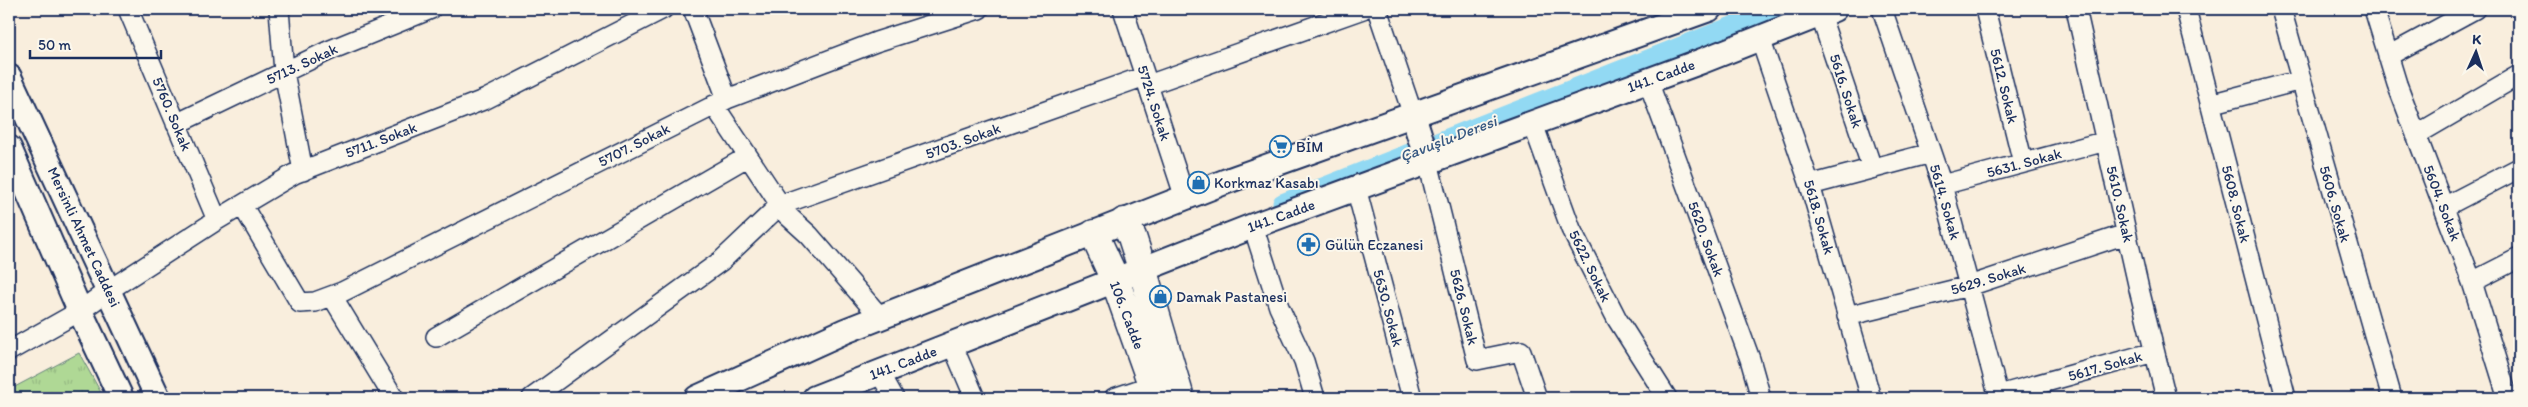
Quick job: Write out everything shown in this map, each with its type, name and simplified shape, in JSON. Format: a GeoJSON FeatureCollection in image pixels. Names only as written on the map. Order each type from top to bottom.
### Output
{"type":"FeatureCollection","features":[{"type":"Feature","properties":{"kind":"main road","name":"106. Cadde"},"geometry":{"type":"LineString","coordinates":[[1128,230],[1142,269],[1180,398]]}},
{"type":"Feature","properties":{"kind":"main road","name":"106. Cadde"},"geometry":{"type":"LineString","coordinates":[[1097,241],[1115,280],[1155,392]]}},
{"type":"Feature","properties":{"kind":"street","name":"5760. Sokak"},"geometry":{"type":"LineString","coordinates":[[128,9],[217,220]]}},
{"type":"Feature","properties":{"kind":"street"},"geometry":{"type":"LineString","coordinates":[[278,9],[284,72],[303,171]]}},
{"type":"Feature","properties":{"kind":"street","name":"5713. Sokak"},"geometry":{"type":"LineString","coordinates":[[176,124],[328,51],[431,9]]}},
{"type":"Feature","properties":{"kind":"street","name":"5711. Sokak"},"geometry":{"type":"LineString","coordinates":[[9,351],[80,311],[217,220],[303,171],[486,99],[663,9]]}},
{"type":"Feature","properties":{"kind":"street"},"geometry":{"type":"LineString","coordinates":[[693,9],[721,101],[747,158],[787,216],[810,235],[881,318]]}},
{"type":"Feature","properties":{"kind":"street","name":"5707. Sokak"},"geometry":{"type":"LineString","coordinates":[[242,205],[300,303],[314,302],[332,296],[721,101],[876,42],[979,9]]}},
{"type":"Feature","properties":{"kind":"street","name":"5724. Sokak"},"geometry":{"type":"LineString","coordinates":[[1124,9],[1185,198]]}},
{"type":"Feature","properties":{"kind":"street","name":"5703. Sokak"},"geometry":{"type":"LineString","coordinates":[[780,206],[1147,80],[1363,9]]}},
{"type":"Feature","properties":{"kind":"street"},"geometry":{"type":"LineString","coordinates":[[1377,9],[1427,162]]}},
{"type":"Feature","properties":{"kind":"street"},"geometry":{"type":"LineString","coordinates":[[697,398],[881,318],[1128,230],[1185,198],[1710,9]]}},
{"type":"Feature","properties":{"kind":"street","name":"5614. Sokak"},"geometry":{"type":"LineString","coordinates":[[1882,9],[1942,185],[1999,397]]}},
{"type":"Feature","properties":{"kind":"street","name":"5612. Sokak"},"geometry":{"type":"LineString","coordinates":[[1985,9],[2023,163]]}},
{"type":"Feature","properties":{"kind":"street","name":"5610. Sokak"},"geometry":{"type":"LineString","coordinates":[[2076,9],[2126,234],[2166,398]]}},
{"type":"Feature","properties":{"kind":"street","name":"5608. Sokak"},"geometry":{"type":"LineString","coordinates":[[2186,9],[2286,398]]}},
{"type":"Feature","properties":{"kind":"street","name":"5606. Sokak"},"geometry":{"type":"LineString","coordinates":[[2281,9],[2392,398]]}},
{"type":"Feature","properties":{"kind":"street","name":"5604. Sokak"},"geometry":{"type":"LineString","coordinates":[[2374,9],[2388,56],[2416,135],[2472,282],[2508,398]]}},
{"type":"Feature","properties":{"kind":"street"},"geometry":{"type":"LineString","coordinates":[[2388,56],[2475,9]]}},
{"type":"Feature","properties":{"kind":"street","name":"141. Cadde"},"geometry":{"type":"LineString","coordinates":[[815,398],[1253,226],[1648,81],[1827,11]]}},
{"type":"Feature","properties":{"kind":"street","name":"5616. Sokak"},"geometry":{"type":"LineString","coordinates":[[1827,11],[1872,168]]}},
{"type":"Feature","properties":{"kind":"street","name":"5618. Sokak"},"geometry":{"type":"LineString","coordinates":[[1760,38],[1810,185],[1871,398]]}},
{"type":"Feature","properties":{"kind":"street"},"geometry":{"type":"LineString","coordinates":[[2416,135],[2519,75]]}},
{"type":"Feature","properties":{"kind":"street","name":"Mersinli Ahmet Caddesi"},"geometry":{"type":"LineString","coordinates":[[9,77],[158,398]]}},
{"type":"Feature","properties":{"kind":"street"},"geometry":{"type":"LineString","coordinates":[[2210,104],[2301,80]]}},
{"type":"Feature","properties":{"kind":"street","name":"5620. Sokak"},"geometry":{"type":"LineString","coordinates":[[1648,81],[1750,359],[1760,398]]}},
{"type":"Feature","properties":{"kind":"street","name":"5622. Sokak"},"geometry":{"type":"LineString","coordinates":[[1533,124],[1571,230],[1617,320],[1667,398]]}},
{"type":"Feature","properties":{"kind":"street","name":"5631. Sokak"},"geometry":{"type":"LineString","coordinates":[[1942,185],[2106,141]]}},
{"type":"Feature","properties":{"kind":"street","name":"Mersinli Ahmet Caddesi"},"geometry":{"type":"LineString","coordinates":[[9,148],[80,311],[121,398]]}},
{"type":"Feature","properties":{"kind":"street"},"geometry":{"type":"LineString","coordinates":[[1810,185],[1931,153]]}},
{"type":"Feature","properties":{"kind":"street"},"geometry":{"type":"LineString","coordinates":[[436,337],[747,158]]}},
{"type":"Feature","properties":{"kind":"street","name":"5626. Sokak"},"geometry":{"type":"LineString","coordinates":[[1427,162],[1477,360],[1521,351],[1537,398]]}},
{"type":"Feature","properties":{"kind":"street"},"geometry":{"type":"LineString","coordinates":[[2444,207],[2519,168]]}},
{"type":"Feature","properties":{"kind":"street","name":"5630. Sokak"},"geometry":{"type":"LineString","coordinates":[[1356,188],[1412,398]]}},
{"type":"Feature","properties":{"kind":"street"},"geometry":{"type":"LineString","coordinates":[[532,398],[721,261],[780,206]]}},
{"type":"Feature","properties":{"kind":"street"},"geometry":{"type":"LineString","coordinates":[[1253,226],[1279,307],[1304,361],[1315,398]]}},
{"type":"Feature","properties":{"kind":"street","name":"5629. Sokak"},"geometry":{"type":"LineString","coordinates":[[1847,316],[1969,286],[2126,234]]}},
{"type":"Feature","properties":{"kind":"street"},"geometry":{"type":"LineString","coordinates":[[2472,282],[2519,258]]}},
{"type":"Feature","properties":{"kind":"street"},"geometry":{"type":"LineString","coordinates":[[332,296],[394,398]]}},
{"type":"Feature","properties":{"kind":"street"},"geometry":{"type":"LineString","coordinates":[[952,344],[975,398]]}},
{"type":"Feature","properties":{"kind":"street","name":"5617. Sokak"},"geometry":{"type":"LineString","coordinates":[[1999,397],[2154,352]]}},
{"type":"Feature","properties":{"kind":"street"},"geometry":{"type":"LineString","coordinates":[[880,372],[894,398]]}},
{"type":"Feature","properties":{"kind":"street"},"geometry":{"type":"LineString","coordinates":[[1114,398],[1155,392]]}},
{"type":"Feature","properties":{"kind":"green space"},"geometry":{"type":"Polygon","coordinates":[[[79,353],[104,398],[9,398],[9,390],[79,353]]]}},
{"type":"Feature","properties":{"kind":"waterway","name":"Çavuşlu Deresi"},"geometry":{"type":"LineString","coordinates":[[1282,203],[1775,9]]}},
{"type":"Feature","properties":{"kind":"place","name":"BİM"},"geometry":{"type":"Point","coordinates":[1280,147]}},
{"type":"Feature","properties":{"kind":"place","name":"Korkmaz Kasabı"},"geometry":{"type":"Point","coordinates":[1198,183]}},
{"type":"Feature","properties":{"kind":"place","name":"Gülün Eczanesi"},"geometry":{"type":"Point","coordinates":[1309,245]}},
{"type":"Feature","properties":{"kind":"place","name":"Damak Pastanesi"},"geometry":{"type":"Point","coordinates":[1160,297]}}]}
